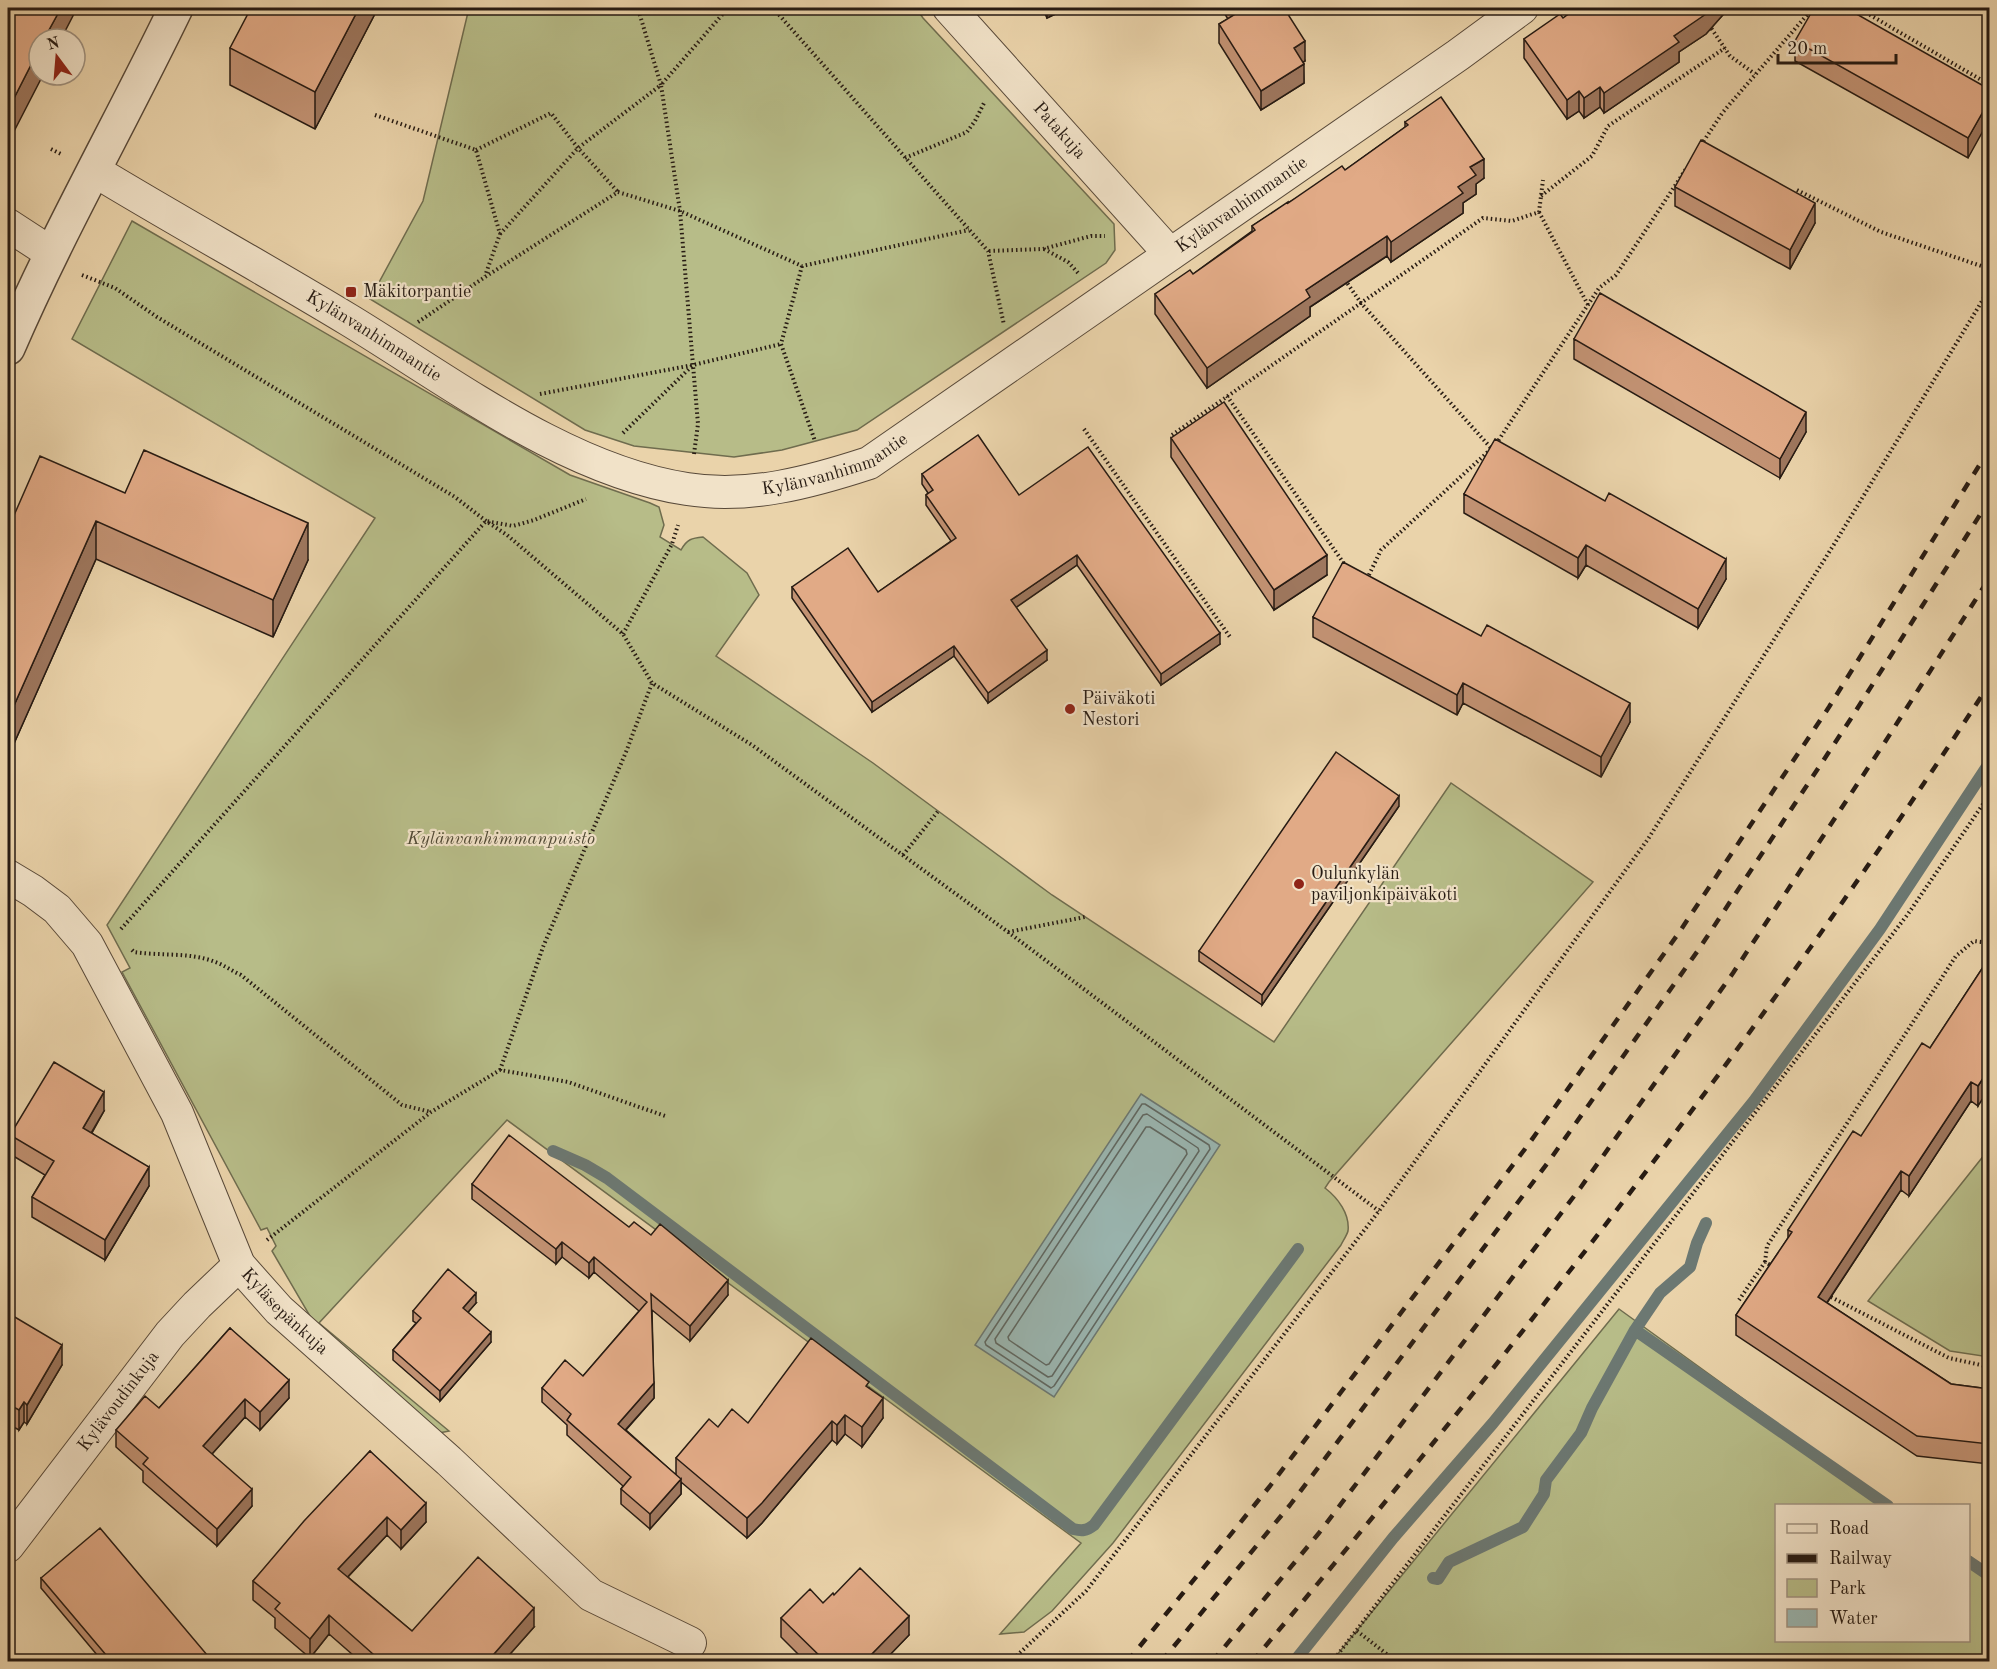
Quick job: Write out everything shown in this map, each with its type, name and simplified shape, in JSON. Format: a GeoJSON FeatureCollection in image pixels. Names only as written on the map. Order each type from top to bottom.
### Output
{"type":"FeatureCollection","features":[{"type":"Feature","properties":{"kind":"street"},"geometry":{"type":"LineString","coordinates":[[8,348],[51,252],[95,171],[176,8]]}},
{"type":"Feature","properties":{"kind":"street","name":"Patakuja"},"geometry":{"type":"LineString","coordinates":[[949,8],[1162,245]]}},
{"type":"Feature","properties":{"kind":"street","name":"Kylänvanhimmantie"},"geometry":{"type":"LineString","coordinates":[[95,171],[348,320],[519,425],[575,454],[624,473],[688,489],[738,492],[824,478],[869,463],[1162,245],[1458,55],[1522,8]]}},
{"type":"Feature","properties":{"kind":"street"},"geometry":{"type":"LineString","coordinates":[[8,225],[51,252]]}},
{"type":"Feature","properties":{"kind":"street","name":"Kyläsepänkuja"},"geometry":{"type":"LineString","coordinates":[[8,876],[57,909],[87,944],[177,1113],[239,1265],[279,1310],[448,1461],[591,1595],[690,1643]]}},
{"type":"Feature","properties":{"kind":"street","name":"Kylävoudinkuja"},"geometry":{"type":"LineString","coordinates":[[8,1546],[170,1334],[239,1265]]}},
{"type":"Feature","properties":{"kind":"path"},"geometry":{"type":"LineString","coordinates":[[618,8],[639,10],[661,85],[680,211],[698,424],[693,464]]}},
{"type":"Feature","properties":{"kind":"path"},"geometry":{"type":"LineString","coordinates":[[485,277],[500,234],[578,148],[661,85],[728,8]]}},
{"type":"Feature","properties":{"kind":"path"},"geometry":{"type":"LineString","coordinates":[[773,8],[988,251],[1004,329]]}},
{"type":"Feature","properties":{"kind":"path"},"geometry":{"type":"LineString","coordinates":[[1698,150],[1723,112],[1813,8]]}},
{"type":"Feature","properties":{"kind":"path"},"geometry":{"type":"LineString","coordinates":[[1858,8],[1989,85]]}},
{"type":"Feature","properties":{"kind":"path"},"geometry":{"type":"LineString","coordinates":[[1708,24],[1730,56],[1755,74]]}},
{"type":"Feature","properties":{"kind":"path"},"geometry":{"type":"LineString","coordinates":[[1540,197],[1592,156],[1608,126],[1725,48]]}},
{"type":"Feature","properties":{"kind":"path"},"geometry":{"type":"LineString","coordinates":[[375,115],[476,150],[551,113],[578,148],[618,192],[680,211],[802,266],[969,230]]}},
{"type":"Feature","properties":{"kind":"path"},"geometry":{"type":"LineString","coordinates":[[905,158],[967,132]]}},
{"type":"Feature","properties":{"kind":"path"},"geometry":{"type":"LineString","coordinates":[[476,150],[500,234]]}},
{"type":"Feature","properties":{"kind":"path"},"geometry":{"type":"LineString","coordinates":[[1367,579],[1382,550],[1497,443],[1599,288],[1616,275],[1692,160]]}},
{"type":"Feature","properties":{"kind":"path"},"geometry":{"type":"LineString","coordinates":[[1543,180],[1539,212],[1588,305]]}},
{"type":"Feature","properties":{"kind":"path"},"geometry":{"type":"LineString","coordinates":[[1797,190],[1881,232],[1989,269]]}},
{"type":"Feature","properties":{"kind":"path"},"geometry":{"type":"LineString","coordinates":[[409,328],[618,192]]}},
{"type":"Feature","properties":{"kind":"path"},"geometry":{"type":"LineString","coordinates":[[1172,435],[1483,218],[1512,220],[1539,212]]}},
{"type":"Feature","properties":{"kind":"path"},"geometry":{"type":"LineString","coordinates":[[988,251],[1043,249],[1091,236],[1162,245]]}},
{"type":"Feature","properties":{"kind":"path"},"geometry":{"type":"LineString","coordinates":[[1043,249],[1068,262],[1081,276]]}},
{"type":"Feature","properties":{"kind":"path"},"geometry":{"type":"LineString","coordinates":[[802,266],[780,344],[818,451]]}},
{"type":"Feature","properties":{"kind":"path"},"geometry":{"type":"LineString","coordinates":[[1341,275],[1361,303],[1491,448]]}},
{"type":"Feature","properties":{"kind":"path"},"geometry":{"type":"LineString","coordinates":[[84,276],[115,288],[157,317],[456,497],[507,535],[623,634],[652,683],[752,745],[1008,933],[1379,1211]]}},
{"type":"Feature","properties":{"kind":"path"},"geometry":{"type":"LineString","coordinates":[[1010,1662],[1086,1591],[1379,1211],[1648,839],[1827,556],[1989,288]]}},
{"type":"Feature","properties":{"kind":"path"},"geometry":{"type":"LineString","coordinates":[[534,395],[693,365],[780,344]]}},
{"type":"Feature","properties":{"kind":"path"},"geometry":{"type":"LineString","coordinates":[[620,436],[693,365]]}},
{"type":"Feature","properties":{"kind":"path"},"geometry":{"type":"LineString","coordinates":[[1227,396],[1348,570]]}},
{"type":"Feature","properties":{"kind":"path"},"geometry":{"type":"LineString","coordinates":[[1084,429],[1230,637]]}},
{"type":"Feature","properties":{"kind":"path"},"geometry":{"type":"LineString","coordinates":[[486,521],[513,526],[534,520],[591,497],[624,473]]}},
{"type":"Feature","properties":{"kind":"path"},"geometry":{"type":"LineString","coordinates":[[623,634],[672,544],[681,517]]}},
{"type":"Feature","properties":{"kind":"path"},"geometry":{"type":"LineString","coordinates":[[124,938],[120,931],[138,910],[486,521]]}},
{"type":"Feature","properties":{"kind":"path"},"geometry":{"type":"LineString","coordinates":[[1357,574],[1376,585]]}},
{"type":"Feature","properties":{"kind":"path"},"geometry":{"type":"LineString","coordinates":[[239,1265],[268,1239],[431,1112],[500,1070],[543,947],[626,752],[652,683]]}},
{"type":"Feature","properties":{"kind":"path"},"geometry":{"type":"LineString","coordinates":[[1332,1662],[1908,914],[1989,794]]}},
{"type":"Feature","properties":{"kind":"path"},"geometry":{"type":"LineString","coordinates":[[903,855],[939,810]]}},
{"type":"Feature","properties":{"kind":"path"},"geometry":{"type":"LineString","coordinates":[[1008,933],[1085,917]]}},
{"type":"Feature","properties":{"kind":"path"},"geometry":{"type":"LineString","coordinates":[[1739,1300],[1765,1262],[1767,1246],[1956,956],[1974,941],[1989,943]]}},
{"type":"Feature","properties":{"kind":"path"},"geometry":{"type":"LineString","coordinates":[[129,945],[134,952],[193,956],[214,961],[241,975],[402,1105],[431,1112]]}},
{"type":"Feature","properties":{"kind":"path"},"geometry":{"type":"LineString","coordinates":[[500,1070],[568,1082],[665,1116]]}},
{"type":"Feature","properties":{"kind":"path"},"geometry":{"type":"LineString","coordinates":[[1765,1262],[1775,1268]]}},
{"type":"Feature","properties":{"kind":"path"},"geometry":{"type":"LineString","coordinates":[[1827,1294],[1949,1358],[1989,1367]]}},
{"type":"Feature","properties":{"kind":"path"},"geometry":{"type":"LineString","coordinates":[[1356,1631],[1397,1662]]}},
{"type":"Feature","properties":{"kind":"green space"},"geometry":{"type":"Polygon","coordinates":[[[469,8],[916,8],[1114,224],[1115,250],[1106,263],[857,430],[782,450],[734,457],[634,446],[585,430],[370,299],[423,201],[469,8]]]}},
{"type":"Feature","properties":{"kind":"green space","name":"Kylänvanhimmanpuisto"},"geometry":{"type":"Polygon","coordinates":[[[132,221],[570,475],[659,507],[664,525],[660,537],[681,550],[690,540],[703,537],[747,573],[759,595],[716,656],[873,763],[1052,895],[1274,1042],[1451,783],[1593,882],[1329,1182],[1325,1188],[1339,1202],[1347,1219],[1348,1231],[1341,1245],[1113,1543],[1052,1611],[1024,1632],[1000,1634],[1081,1543],[507,1120],[319,1323],[449,1431],[439,1433],[314,1323],[272,1251],[276,1246],[267,1228],[261,1230],[122,972],[130,968],[107,925],[375,518],[72,339],[132,221]]]}},
{"type":"Feature","properties":{"kind":"green space"},"geometry":{"type":"Polygon","coordinates":[[[1989,1149],[1989,1357],[1950,1351],[1868,1301],[1989,1149]]]}},
{"type":"Feature","properties":{"kind":"green space"},"geometry":{"type":"Polygon","coordinates":[[[1619,1309],[1889,1504],[1775,1504],[1775,1642],[1970,1642],[1970,1564],[1989,1578],[1989,1661],[1332,1661],[1619,1309]]]}},
{"type":"Feature","properties":{"kind":"water"},"geometry":{"type":"Polygon","coordinates":[[[1141,1094],[1220,1145],[1054,1397],[975,1345],[1141,1094]]]}},
{"type":"Feature","properties":{"kind":"building"},"geometry":{"type":"Polygon","coordinates":[[[8,8],[61,8],[51,27],[27,27],[27,73],[8,110],[8,8]]]}},
{"type":"Feature","properties":{"kind":"building"},"geometry":{"type":"Polygon","coordinates":[[[251,8],[359,8],[315,92],[230,48],[251,8]]]}},
{"type":"Feature","properties":{"kind":"building"},"geometry":{"type":"Polygon","coordinates":[[[1233,8],[1284,8],[1305,41],[1294,48],[1304,64],[1261,91],[1219,24],[1237,13],[1233,8]]]}},
{"type":"Feature","properties":{"kind":"building"},"geometry":{"type":"Polygon","coordinates":[[[1577,8],[1712,8],[1674,36],[1679,42],[1604,93],[1600,87],[1584,98],[1579,91],[1567,100],[1524,39],[1560,14],[1563,18],[1577,8]]]}},
{"type":"Feature","properties":{"kind":"building"},"geometry":{"type":"Polygon","coordinates":[[[1814,8],[1846,8],[1989,89],[1989,101],[1968,138],[1795,41],[1814,8]]]}},
{"type":"Feature","properties":{"kind":"building"},"geometry":{"type":"Polygon","coordinates":[[[1441,97],[1484,159],[1470,167],[1476,175],[1458,187],[1463,193],[1391,242],[1387,236],[1306,290],[1310,297],[1207,368],[1155,294],[1190,270],[1193,274],[1255,230],[1252,226],[1342,166],[1345,170],[1408,125],[1405,122],[1441,97]]]}},
{"type":"Feature","properties":{"kind":"building"},"geometry":{"type":"Polygon","coordinates":[[[1701,140],[1815,203],[1790,250],[1675,187],[1701,140]]]}},
{"type":"Feature","properties":{"kind":"building"},"geometry":{"type":"Polygon","coordinates":[[[1600,293],[1806,412],[1780,459],[1574,339],[1600,293]]]}},
{"type":"Feature","properties":{"kind":"building"},"geometry":{"type":"Polygon","coordinates":[[[1224,402],[1327,555],[1274,590],[1171,438],[1224,402]]]}},
{"type":"Feature","properties":{"kind":"building"},"geometry":{"type":"Polygon","coordinates":[[[978,435],[1019,495],[1088,447],[1220,633],[1161,674],[1077,555],[1011,600],[1047,650],[988,693],[954,646],[872,702],[792,587],[848,548],[878,592],[956,538],[926,495],[933,490],[922,474],[978,435]]]}},
{"type":"Feature","properties":{"kind":"building"},"geometry":{"type":"Polygon","coordinates":[[[1495,439],[1605,501],[1609,493],[1726,559],[1698,609],[1586,545],[1578,558],[1464,494],[1495,439]]]}},
{"type":"Feature","properties":{"kind":"building"},"geometry":{"type":"Polygon","coordinates":[[[144,450],[308,523],[273,600],[96,521],[8,719],[8,529],[40,456],[125,493],[144,450]]]}},
{"type":"Feature","properties":{"kind":"building"},"geometry":{"type":"Polygon","coordinates":[[[1343,562],[1481,636],[1487,625],[1630,703],[1601,757],[1463,683],[1457,695],[1313,617],[1343,562]]]}},
{"type":"Feature","properties":{"kind":"building","name":"Oulunkylän paviljonkipäiväkoti"},"geometry":{"type":"Polygon","coordinates":[[[1336,752],[1399,796],[1262,995],[1199,951],[1336,752]]]}},
{"type":"Feature","properties":{"kind":"building"},"geometry":{"type":"Polygon","coordinates":[[[1989,958],[1989,1069],[1978,1086],[1971,1082],[1909,1176],[1901,1171],[1818,1297],[1951,1384],[1989,1389],[1989,1444],[1917,1436],[1736,1315],[1792,1232],[1788,1230],[1853,1131],[1861,1136],[1922,1043],[1930,1048],[1989,958]]]}},
{"type":"Feature","properties":{"kind":"building"},"geometry":{"type":"Polygon","coordinates":[[[54,1062],[104,1092],[83,1128],[149,1167],[105,1240],[32,1197],[54,1161],[10,1135],[54,1062]]]}},
{"type":"Feature","properties":{"kind":"building"},"geometry":{"type":"Polygon","coordinates":[[[509,1135],[629,1227],[634,1222],[651,1235],[660,1224],[728,1280],[690,1326],[651,1294],[654,1383],[618,1424],[681,1479],[650,1514],[621,1489],[631,1477],[567,1420],[571,1414],[542,1388],[565,1360],[583,1376],[647,1302],[594,1257],[589,1263],[562,1242],[556,1249],[472,1184],[509,1135]]]}},
{"type":"Feature","properties":{"kind":"building"},"geometry":{"type":"Polygon","coordinates":[[[448,1269],[476,1293],[463,1308],[491,1332],[440,1391],[393,1350],[421,1318],[413,1311],[448,1269]]]}},
{"type":"Feature","properties":{"kind":"building"},"geometry":{"type":"Polygon","coordinates":[[[8,1313],[62,1345],[27,1405],[24,1402],[19,1410],[8,1404],[8,1313]]]}},
{"type":"Feature","properties":{"kind":"building"},"geometry":{"type":"Polygon","coordinates":[[[230,1328],[289,1380],[260,1412],[245,1399],[203,1446],[252,1489],[217,1529],[143,1464],[148,1458],[116,1430],[145,1396],[159,1408],[230,1328]]]}},
{"type":"Feature","properties":{"kind":"building"},"geometry":{"type":"Polygon","coordinates":[[[811,1338],[869,1382],[866,1386],[883,1398],[862,1427],[845,1415],[837,1425],[832,1421],[747,1518],[676,1458],[709,1419],[718,1427],[732,1409],[748,1423],[811,1338]]]}},
{"type":"Feature","properties":{"kind":"building"},"geometry":{"type":"Polygon","coordinates":[[[370,1451],[426,1503],[401,1530],[387,1517],[338,1569],[412,1631],[478,1557],[534,1608],[487,1662],[382,1662],[329,1615],[310,1639],[275,1609],[280,1603],[253,1581],[304,1521],[370,1451]]]}},
{"type":"Feature","properties":{"kind":"building"},"geometry":{"type":"Polygon","coordinates":[[[100,1528],[213,1662],[112,1662],[41,1578],[100,1528]]]}},
{"type":"Feature","properties":{"kind":"building"},"geometry":{"type":"Polygon","coordinates":[[[860,1568],[909,1616],[864,1662],[826,1662],[781,1618],[810,1589],[823,1603],[860,1568]]]}},
{"type":"Feature","properties":{"kind":"waterway"},"geometry":{"type":"LineString","coordinates":[[1294,1662],[1393,1538],[1493,1423],[1754,1101],[1880,929],[1990,762]]}},
{"type":"Feature","properties":{"kind":"waterway"},"geometry":{"type":"LineString","coordinates":[[553,1151],[607,1178],[1073,1529],[1079,1530],[1094,1525],[1298,1249]]}},
{"type":"Feature","properties":{"kind":"waterway"},"geometry":{"type":"LineString","coordinates":[[1635,1330],[1660,1293],[1690,1267],[1706,1223]]}},
{"type":"Feature","properties":{"kind":"waterway"},"geometry":{"type":"LineString","coordinates":[[1433,1578],[1438,1579],[1449,1562],[1523,1527],[1544,1494],[1546,1480],[1581,1433],[1592,1408],[1635,1330],[1885,1504]]}},
{"type":"Feature","properties":{"kind":"waterway"},"geometry":{"type":"LineString","coordinates":[[1970,1562],[1990,1576]]}},
{"type":"Feature","properties":{"kind":"railway"},"geometry":{"type":"LineString","coordinates":[[1127,1662],[1270,1486],[1528,1145],[1678,934],[1829,707],[1990,448]]}},
{"type":"Feature","properties":{"kind":"railway"},"geometry":{"type":"LineString","coordinates":[[1161,1662],[1290,1505],[1549,1161],[1699,949],[1850,720],[1990,499]]}},
{"type":"Feature","properties":{"kind":"railway"},"geometry":{"type":"LineString","coordinates":[[1212,1662],[1319,1533],[1581,1187],[1733,973],[1990,577]]}},
{"type":"Feature","properties":{"kind":"railway"},"geometry":{"type":"LineString","coordinates":[[1252,1662],[1447,1425],[1637,1184],[1818,937],[1990,683]]}},
{"type":"Feature","properties":{"kind":"place","name":"Mäkitorpantie"},"geometry":{"type":"Point","coordinates":[351,292]}},
{"type":"Feature","properties":{"kind":"place","name":"Päiväkoti Nestori"},"geometry":{"type":"Point","coordinates":[1070,709]}},
{"type":"Feature","properties":{"kind":"place","name":"Oulunkylän paviljonkipäiväkoti"},"geometry":{"type":"Point","coordinates":[1299,884]}}]}
